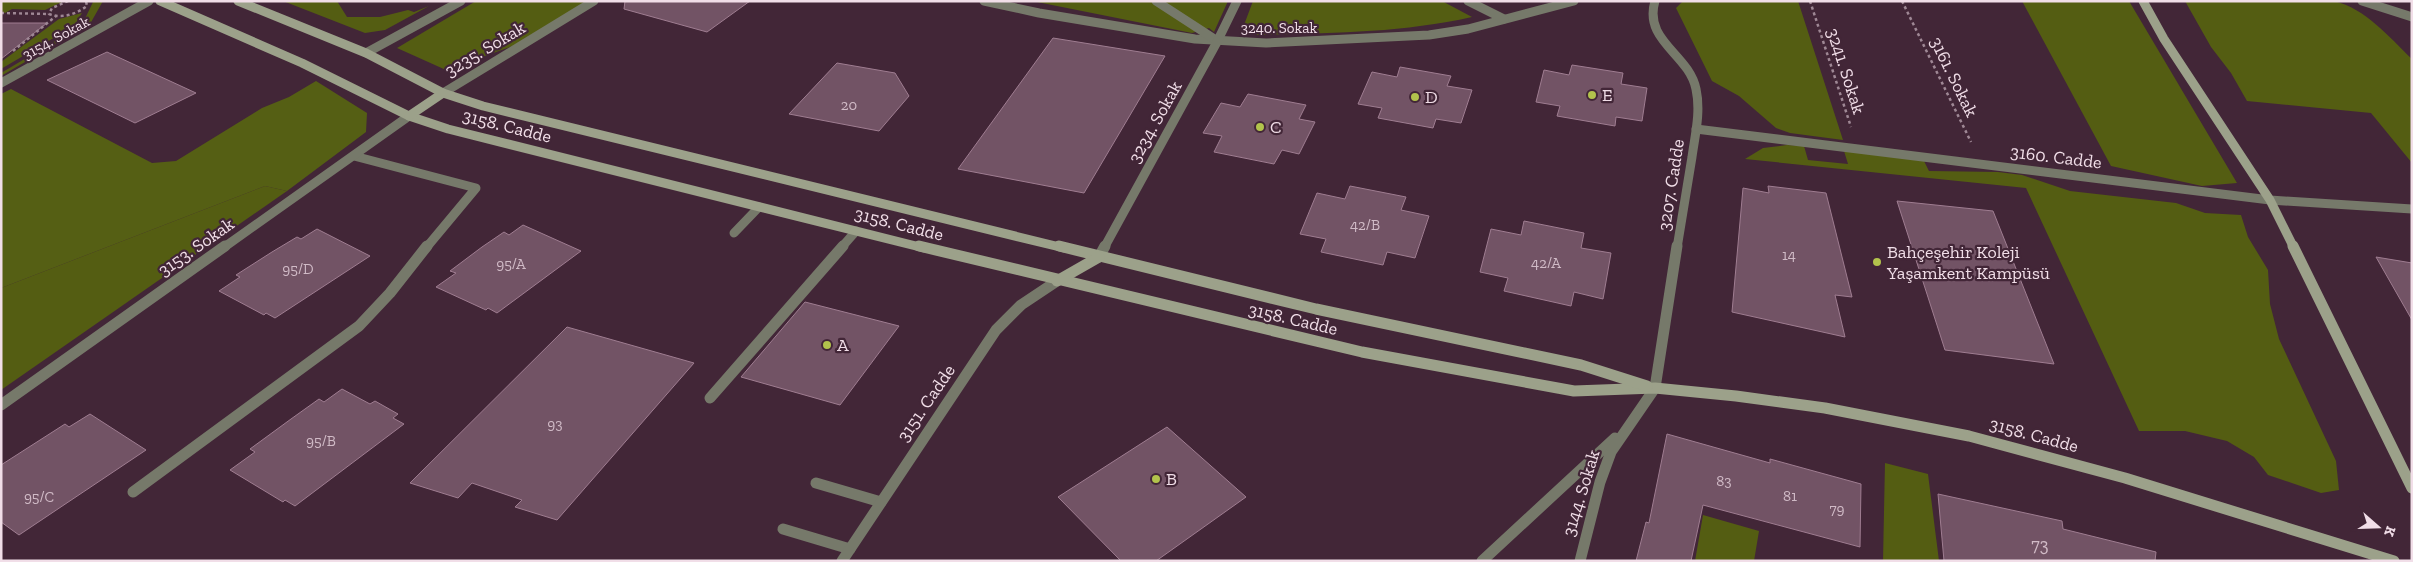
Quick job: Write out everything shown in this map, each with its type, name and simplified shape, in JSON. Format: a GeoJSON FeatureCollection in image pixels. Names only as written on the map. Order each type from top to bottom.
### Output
{"type":"FeatureCollection","features":[{"type":"Feature","properties":{"kind":"street","name":"3154. Sokak"},"geometry":{"type":"LineString","coordinates":[[1,83],[149,1]]}},
{"type":"Feature","properties":{"kind":"street","name":"3158. Cadde"},"geometry":{"type":"LineString","coordinates":[[160,1],[302,63],[409,116],[448,129],[759,207],[1304,340],[1495,378],[1574,390],[1655,388],[1736,396],[1815,407],[1969,436],[2125,478],[2394,561]]}},
{"type":"Feature","properties":{"kind":"street","name":"3158. Cadde"},"geometry":{"type":"LineString","coordinates":[[238,1],[366,53],[444,93],[483,106],[1099,257],[1374,322],[1581,365],[1655,388]]}},
{"type":"Feature","properties":{"kind":"street"},"geometry":{"type":"LineString","coordinates":[[447,1],[459,3]]}},
{"type":"Feature","properties":{"kind":"street","name":"3235. Sokak"},"geometry":{"type":"LineString","coordinates":[[444,93],[594,1]]}},
{"type":"Feature","properties":{"kind":"street","name":"3240. Sokak"},"geometry":{"type":"LineString","coordinates":[[984,1],[1039,14],[1218,42],[1311,42],[1411,37],[1459,31],[1574,1]]}},
{"type":"Feature","properties":{"kind":"street"},"geometry":{"type":"LineString","coordinates":[[1156,1],[1218,42]]}},
{"type":"Feature","properties":{"kind":"street","name":"3234. Sokak"},"geometry":{"type":"LineString","coordinates":[[1099,257],[1218,42],[1237,1]]}},
{"type":"Feature","properties":{"kind":"street"},"geometry":{"type":"LineString","coordinates":[[1468,1],[1504,19]]}},
{"type":"Feature","properties":{"kind":"street","name":"3207. Cadde"},"geometry":{"type":"LineString","coordinates":[[1655,1],[1651,14],[1652,23],[1657,33],[1685,65],[1696,88],[1696,129],[1655,388]]}},
{"type":"Feature","properties":{"kind":"street"},"geometry":{"type":"LineString","coordinates":[[2143,1],[2164,39],[2270,200],[2412,488]]}},
{"type":"Feature","properties":{"kind":"street"},"geometry":{"type":"LineString","coordinates":[[2362,1],[2412,17]]}},
{"type":"Feature","properties":{"kind":"street"},"geometry":{"type":"LineString","coordinates":[[366,53],[459,3]]}},
{"type":"Feature","properties":{"kind":"street"},"geometry":{"type":"LineString","coordinates":[[409,116],[444,93]]}},
{"type":"Feature","properties":{"kind":"street","name":"3153. Sokak"},"geometry":{"type":"LineString","coordinates":[[1,405],[409,116]]}},
{"type":"Feature","properties":{"kind":"street","name":"3160. Cadde"},"geometry":{"type":"LineString","coordinates":[[1696,129],[2270,200],[2412,208]]}},
{"type":"Feature","properties":{"kind":"street"},"geometry":{"type":"LineString","coordinates":[[133,492],[360,326],[381,306],[454,210],[476,188],[354,156]]}},
{"type":"Feature","properties":{"kind":"street"},"geometry":{"type":"LineString","coordinates":[[734,233],[759,207]]}},
{"type":"Feature","properties":{"kind":"street"},"geometry":{"type":"LineString","coordinates":[[710,398],[856,231]]}},
{"type":"Feature","properties":{"kind":"street"},"geometry":{"type":"LineString","coordinates":[[1057,281],[1099,257]]}},
{"type":"Feature","properties":{"kind":"street","name":"3151. Cadde"},"geometry":{"type":"LineString","coordinates":[[842,561],[996,330],[1026,301],[1057,281]]}},
{"type":"Feature","properties":{"kind":"street","name":"3144. Sokak"},"geometry":{"type":"LineString","coordinates":[[1580,561],[1604,466],[1626,427],[1655,388]]}},
{"type":"Feature","properties":{"kind":"street"},"geometry":{"type":"LineString","coordinates":[[1482,561],[1626,427]]}},
{"type":"Feature","properties":{"kind":"street"},"geometry":{"type":"LineString","coordinates":[[816,483],[881,502]]}},
{"type":"Feature","properties":{"kind":"street"},"geometry":{"type":"LineString","coordinates":[[783,529],[850,549]]}},
{"type":"Feature","properties":{"kind":"path"},"geometry":{"type":"LineString","coordinates":[[49,14],[57,5],[68,1]]}},
{"type":"Feature","properties":{"kind":"path"},"geometry":{"type":"LineString","coordinates":[[8,55],[56,16],[80,11],[87,6],[86,1]]}},
{"type":"Feature","properties":{"kind":"path","name":"3241. Sokak"},"geometry":{"type":"LineString","coordinates":[[1810,1],[1858,149]]}},
{"type":"Feature","properties":{"kind":"path","name":"3161. Sokak"},"geometry":{"type":"LineString","coordinates":[[1902,1],[1982,164]]}},
{"type":"Feature","properties":{"kind":"path"},"geometry":{"type":"LineString","coordinates":[[1,13],[49,14],[56,16]]}},
{"type":"Feature","properties":{"kind":"green space"},"geometry":{"type":"Polygon","coordinates":[[[1,1],[64,1],[45,10],[12,9],[5,13],[1,11],[1,1]]]}},
{"type":"Feature","properties":{"kind":"green space"},"geometry":{"type":"Polygon","coordinates":[[[91,1],[103,1],[90,24],[1,76],[1,73],[82,25],[93,2],[91,1]]]}},
{"type":"Feature","properties":{"kind":"green space"},"geometry":{"type":"Polygon","coordinates":[[[283,1],[337,1],[347,17],[380,17],[408,10],[414,12],[429,6],[385,30],[365,33],[283,1]]]}},
{"type":"Feature","properties":{"kind":"green space"},"geometry":{"type":"Polygon","coordinates":[[[476,1],[588,1],[513,46],[446,70],[397,48],[476,1]]]}},
{"type":"Feature","properties":{"kind":"green space"},"geometry":{"type":"Polygon","coordinates":[[[1032,1],[1228,1],[1214,32],[1209,28],[1192,33],[1032,1]]]}},
{"type":"Feature","properties":{"kind":"green space"},"geometry":{"type":"Polygon","coordinates":[[[1253,1],[1442,1],[1472,17],[1392,29],[1338,33],[1257,35],[1244,25],[1253,1]]]}},
{"type":"Feature","properties":{"kind":"green space"},"geometry":{"type":"Polygon","coordinates":[[[1683,1],[1798,1],[1843,140],[1790,133],[1776,128],[1739,96],[1712,81],[1676,8],[1683,1]]]}},
{"type":"Feature","properties":{"kind":"green space"},"geometry":{"type":"Polygon","coordinates":[[[2022,1],[2129,1],[2237,183],[2202,186],[2111,166],[2022,1]]]}},
{"type":"Feature","properties":{"kind":"green space"},"geometry":{"type":"Polygon","coordinates":[[[2185,1],[2334,1],[2356,10],[2376,24],[2412,59],[2412,163],[2371,113],[2247,101],[2231,73],[2211,47],[2185,1]]]}},
{"type":"Feature","properties":{"kind":"green space"},"geometry":{"type":"Polygon","coordinates":[[[82,13],[74,26],[1,69],[1,62],[59,19],[82,13]]]}},
{"type":"Feature","properties":{"kind":"green space"},"geometry":{"type":"Polygon","coordinates":[[[316,81],[367,113],[366,132],[287,191],[265,186],[1,288],[1,94],[11,89],[152,163],[176,161],[262,108],[289,97],[316,81]]]}},
{"type":"Feature","properties":{"kind":"green space"},"geometry":{"type":"Polygon","coordinates":[[[1787,145],[1804,146],[1808,160],[1848,164],[1844,151],[1924,161],[1929,171],[1998,172],[2022,175],[2070,191],[2176,203],[2205,213],[2241,215],[2248,237],[2268,270],[2270,304],[2279,339],[2336,461],[2339,490],[2321,493],[2268,475],[2254,457],[2227,441],[2185,431],[2139,431],[2026,188],[1745,159],[1763,148],[1787,145]]]}},
{"type":"Feature","properties":{"kind":"green space"},"geometry":{"type":"Polygon","coordinates":[[[265,186],[287,191],[1,390],[1,288],[265,186]]]}},
{"type":"Feature","properties":{"kind":"green space"},"geometry":{"type":"Polygon","coordinates":[[[1885,463],[1928,474],[1939,561],[1883,561],[1885,463]]]}},
{"type":"Feature","properties":{"kind":"green space"},"geometry":{"type":"Polygon","coordinates":[[[1703,515],[1759,531],[1754,561],[1695,561],[1703,515]]]}},
{"type":"Feature","properties":{"kind":"building"},"geometry":{"type":"Polygon","coordinates":[[[625,1],[750,1],[707,32],[624,9],[625,1]]]}},
{"type":"Feature","properties":{"kind":"building"},"geometry":{"type":"Polygon","coordinates":[[[1,23],[47,23],[1,59],[1,23]]]}},
{"type":"Feature","properties":{"kind":"building"},"geometry":{"type":"Polygon","coordinates":[[[1053,38],[1165,56],[1084,193],[958,169],[1053,38]]]}},
{"type":"Feature","properties":{"kind":"building"},"geometry":{"type":"Polygon","coordinates":[[[107,52],[196,93],[135,123],[47,80],[107,52]]]}},
{"type":"Feature","properties":{"kind":"building"},"geometry":{"type":"Polygon","coordinates":[[[837,63],[895,73],[909,96],[879,131],[789,114],[837,63]]]}},
{"type":"Feature","properties":{"kind":"building","name":"E"},"geometry":{"type":"Polygon","coordinates":[[[1572,65],[1623,73],[1621,84],[1647,88],[1642,121],[1616,117],[1615,126],[1557,116],[1560,106],[1536,102],[1544,70],[1569,75],[1572,65]]]}},
{"type":"Feature","properties":{"kind":"building","name":"D"},"geometry":{"type":"Polygon","coordinates":[[[1400,67],[1451,76],[1447,86],[1472,90],[1461,123],[1436,119],[1433,128],[1378,118],[1382,108],[1358,104],[1372,72],[1397,77],[1400,67]]]}},
{"type":"Feature","properties":{"kind":"building","name":"C"},"geometry":{"type":"Polygon","coordinates":[[[1248,94],[1306,105],[1299,119],[1315,122],[1299,154],[1282,150],[1274,164],[1214,152],[1222,136],[1203,133],[1221,103],[1240,107],[1248,94]]]}},
{"type":"Feature","properties":{"kind":"building"},"geometry":{"type":"Polygon","coordinates":[[[1350,186],[1406,197],[1401,210],[1429,216],[1415,258],[1387,252],[1383,265],[1321,252],[1326,239],[1300,234],[1317,193],[1345,199],[1350,186]]]}},
{"type":"Feature","properties":{"kind":"building"},"geometry":{"type":"Polygon","coordinates":[[[1768,186],[1826,193],[1852,297],[1835,295],[1845,337],[1732,312],[1743,188],[1769,193],[1768,186]]]}},
{"type":"Feature","properties":{"kind":"building"},"geometry":{"type":"Polygon","coordinates":[[[1897,201],[1993,211],[2054,364],[1945,350],[1897,201]]]}},
{"type":"Feature","properties":{"kind":"building"},"geometry":{"type":"Polygon","coordinates":[[[1524,221],[1584,233],[1581,248],[1611,253],[1603,299],[1574,292],[1571,306],[1504,291],[1508,278],[1480,272],[1491,229],[1521,235],[1524,221]]]}},
{"type":"Feature","properties":{"kind":"building"},"geometry":{"type":"Polygon","coordinates":[[[523,225],[581,251],[497,313],[488,308],[486,310],[436,287],[456,273],[450,271],[482,247],[504,232],[509,235],[523,225]]]}},
{"type":"Feature","properties":{"kind":"building"},"geometry":{"type":"Polygon","coordinates":[[[317,229],[370,256],[275,318],[266,313],[264,315],[219,291],[240,277],[236,275],[272,252],[297,237],[301,239],[317,229]]]}},
{"type":"Feature","properties":{"kind":"building"},"geometry":{"type":"Polygon","coordinates":[[[2376,257],[2412,263],[2412,320],[2376,257]]]}},
{"type":"Feature","properties":{"kind":"building","name":"A"},"geometry":{"type":"Polygon","coordinates":[[[805,302],[899,326],[840,405],[741,377],[805,302]]]}},
{"type":"Feature","properties":{"kind":"building"},"geometry":{"type":"Polygon","coordinates":[[[567,327],[694,363],[557,520],[515,507],[522,500],[472,483],[458,498],[410,483],[567,327]]]}},
{"type":"Feature","properties":{"kind":"building"},"geometry":{"type":"Polygon","coordinates":[[[342,389],[370,404],[375,401],[398,414],[393,418],[404,424],[295,506],[285,500],[283,502],[230,470],[255,452],[250,449],[291,419],[319,399],[324,402],[342,389]]]}},
{"type":"Feature","properties":{"kind":"building"},"geometry":{"type":"Polygon","coordinates":[[[90,414],[146,450],[19,535],[1,522],[1,465],[65,424],[69,427],[90,414]]]}},
{"type":"Feature","properties":{"kind":"building","name":"B"},"geometry":{"type":"Polygon","coordinates":[[[1167,427],[1246,497],[1156,561],[1121,561],[1058,497],[1167,427]]]}},
{"type":"Feature","properties":{"kind":"building"},"geometry":{"type":"Polygon","coordinates":[[[1667,434],[1770,463],[1770,459],[1861,484],[1860,547],[1703,505],[1691,561],[1636,561],[1646,522],[1649,523],[1667,434]]]}},
{"type":"Feature","properties":{"kind":"building"},"geometry":{"type":"Polygon","coordinates":[[[1938,494],[2062,521],[2063,529],[2156,552],[2155,561],[1944,561],[1938,494]]]}},
{"type":"Feature","properties":{"kind":"place","name":"E"},"geometry":{"type":"Point","coordinates":[1592,95]}},
{"type":"Feature","properties":{"kind":"place","name":"D"},"geometry":{"type":"Point","coordinates":[1415,97]}},
{"type":"Feature","properties":{"kind":"place","name":"C"},"geometry":{"type":"Point","coordinates":[1260,127]}},
{"type":"Feature","properties":{"kind":"place","name":"Bahçeşehir Koleji Yaşamkent Kampüsü"},"geometry":{"type":"Point","coordinates":[1877,262]}},
{"type":"Feature","properties":{"kind":"place","name":"A"},"geometry":{"type":"Point","coordinates":[827,345]}},
{"type":"Feature","properties":{"kind":"place","name":"B"},"geometry":{"type":"Point","coordinates":[1156,479]}}]}
